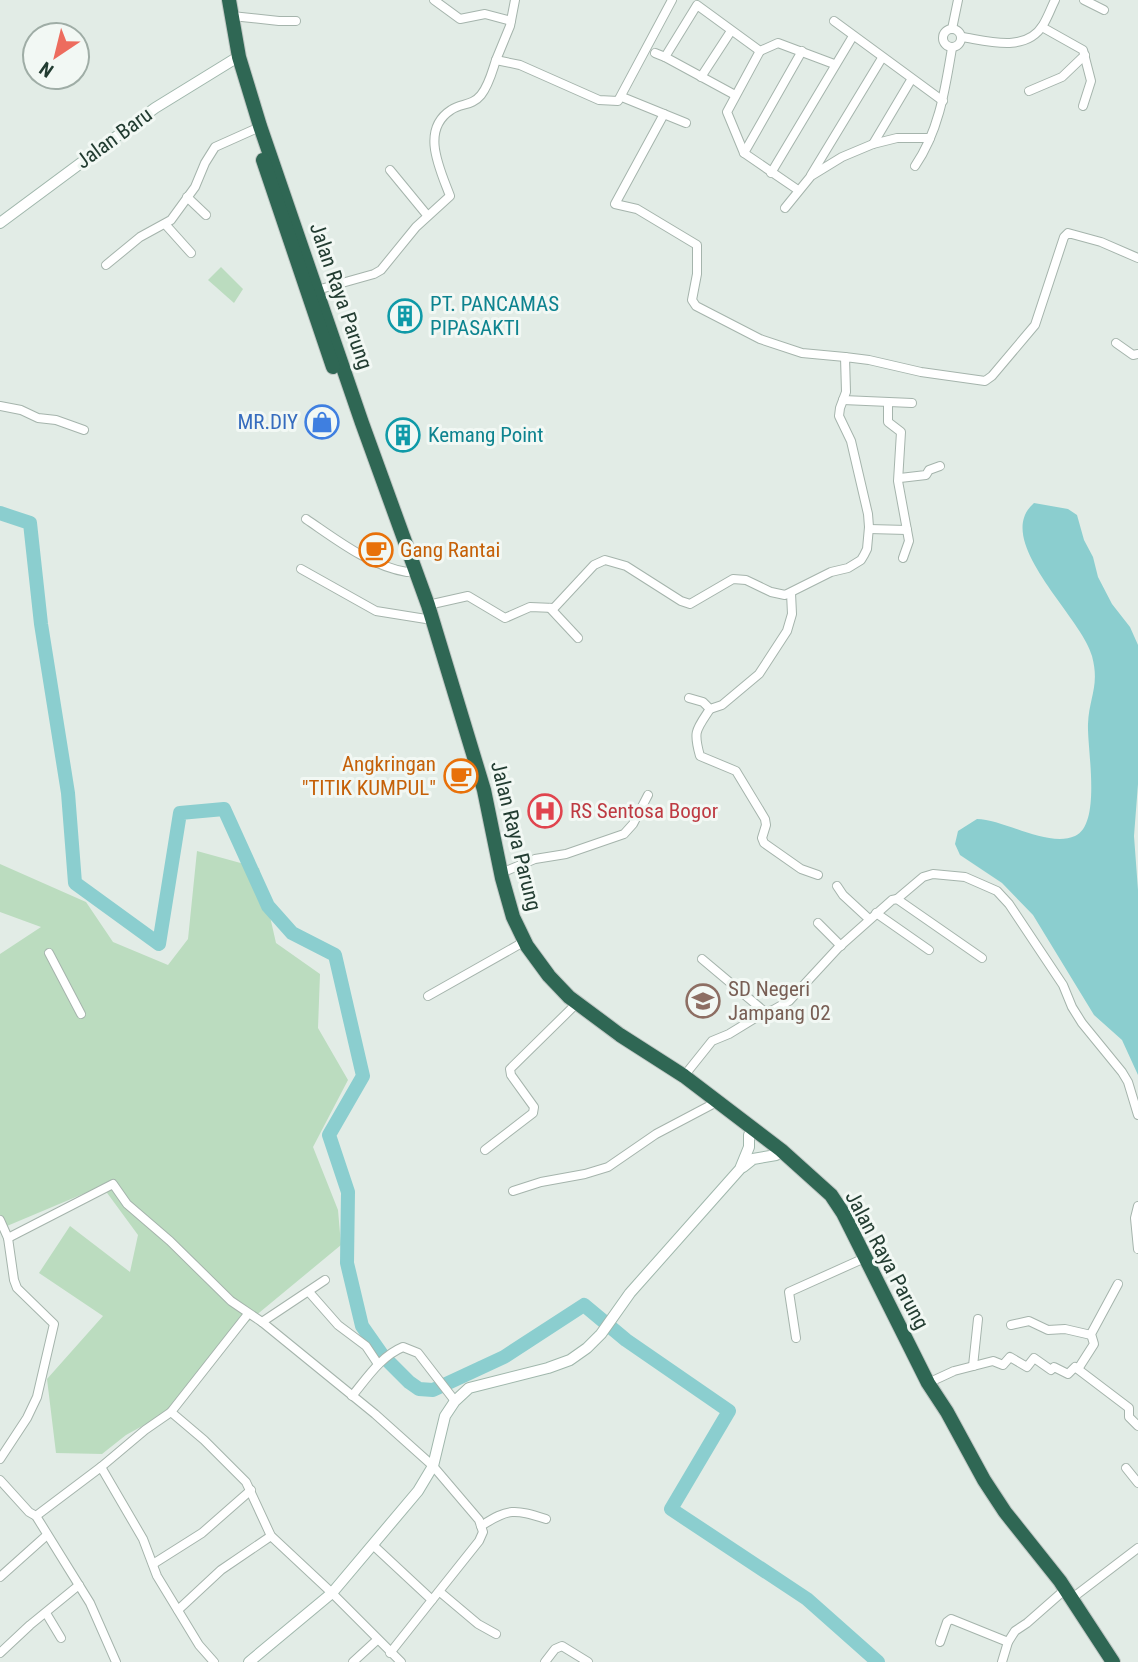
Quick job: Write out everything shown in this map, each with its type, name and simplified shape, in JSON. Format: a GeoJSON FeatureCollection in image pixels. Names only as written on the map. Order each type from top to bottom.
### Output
{"type":"FeatureCollection","features":[{"type":"Feature","properties":{"kind":"highway","name":"Jalan Raya Parung"},"geometry":{"type":"LineString","coordinates":[[222,0],[233,60],[253,130],[349,414],[407,572],[427,612]]}},
{"type":"Feature","properties":{"kind":"highway","name":"Jalan Raya Parung"},"geometry":{"type":"LineString","coordinates":[[229,0],[239,57],[260,126],[427,612],[484,790],[507,919],[520,944],[545,981],[572,1008],[679,1081],[776,1155],[825,1197],[905,1352],[976,1478],[1002,1518],[1065,1596],[1106,1662]]}},
{"type":"Feature","properties":{"kind":"highway","name":"Jalan Raya Parung"},"geometry":{"type":"LineString","coordinates":[[488,821],[513,917],[522,936],[549,976],[592,1015],[684,1076],[781,1150],[831,1195],[843,1213],[928,1383],[984,1480],[1004,1512],[1114,1662]]}},
{"type":"Feature","properties":{"kind":"street"},"geometry":{"type":"LineString","coordinates":[[434,0],[459,18],[485,15],[511,21]]}},
{"type":"Feature","properties":{"kind":"street"},"geometry":{"type":"LineString","coordinates":[[317,290],[381,270],[427,215],[450,196],[435,155],[434,136],[440,122],[452,109],[469,105],[479,98],[487,86],[511,21],[515,0]]}},
{"type":"Feature","properties":{"kind":"street"},"geometry":{"type":"LineString","coordinates":[[496,60],[520,65],[599,100],[614,102],[622,97],[672,0]]}},
{"type":"Feature","properties":{"kind":"street"},"geometry":{"type":"LineString","coordinates":[[952,29],[958,0]]}},
{"type":"Feature","properties":{"kind":"street"},"geometry":{"type":"LineString","coordinates":[[962,37],[1009,44],[1026,41],[1042,27],[1055,0]]}},
{"type":"Feature","properties":{"kind":"street"},"geometry":{"type":"LineString","coordinates":[[1084,0],[1104,10]]}},
{"type":"Feature","properties":{"kind":"street"},"geometry":{"type":"LineString","coordinates":[[665,57],[697,5],[760,51]]}},
{"type":"Feature","properties":{"kind":"street"},"geometry":{"type":"LineString","coordinates":[[232,16],[279,22],[296,21]]}},
{"type":"Feature","properties":{"kind":"street"},"geometry":{"type":"LineString","coordinates":[[834,21],[943,101]]}},
{"type":"Feature","properties":{"kind":"street"},"geometry":{"type":"LineString","coordinates":[[1042,27],[1083,50],[1091,81],[1083,106]]}},
{"type":"Feature","properties":{"kind":"street"},"geometry":{"type":"LineString","coordinates":[[952,29],[959,31],[962,37],[959,46],[952,48],[946,45],[943,38],[946,32],[952,29]]}},
{"type":"Feature","properties":{"kind":"street"},"geometry":{"type":"LineString","coordinates":[[701,77],[731,31]]}},
{"type":"Feature","properties":{"kind":"street"},"geometry":{"type":"LineString","coordinates":[[771,173],[853,36]]}},
{"type":"Feature","properties":{"kind":"street"},"geometry":{"type":"LineString","coordinates":[[798,190],[744,153],[727,112],[760,51],[778,43],[834,64]]}},
{"type":"Feature","properties":{"kind":"street"},"geometry":{"type":"LineString","coordinates":[[915,166],[929,145],[943,101],[952,48]]}},
{"type":"Feature","properties":{"kind":"street"},"geometry":{"type":"LineString","coordinates":[[744,153],[802,51]]}},
{"type":"Feature","properties":{"kind":"street"},"geometry":{"type":"LineString","coordinates":[[655,53],[735,95]]}},
{"type":"Feature","properties":{"kind":"street"},"geometry":{"type":"LineString","coordinates":[[1029,91],[1062,77],[1085,55]]}},
{"type":"Feature","properties":{"kind":"street"},"geometry":{"type":"LineString","coordinates":[[785,208],[811,176],[882,58]]}},
{"type":"Feature","properties":{"kind":"street","name":"Jalan Baru"},"geometry":{"type":"LineString","coordinates":[[0,223],[155,108],[233,60]]}},
{"type":"Feature","properties":{"kind":"street"},"geometry":{"type":"LineString","coordinates":[[873,144],[911,79]]}},
{"type":"Feature","properties":{"kind":"street"},"geometry":{"type":"LineString","coordinates":[[622,97],[686,123]]}},
{"type":"Feature","properties":{"kind":"street"},"geometry":{"type":"LineString","coordinates":[[664,114],[615,204],[637,209],[697,245],[697,274],[692,300],[696,306],[760,339],[802,353],[869,360],[921,372],[985,381],[1035,324],[1045,300],[1050,274],[1068,233],[1101,242],[1138,258]]}},
{"type":"Feature","properties":{"kind":"street"},"geometry":{"type":"LineString","coordinates":[[106,265],[140,237],[171,220],[215,147],[253,130]]}},
{"type":"Feature","properties":{"kind":"street"},"geometry":{"type":"LineString","coordinates":[[811,176],[842,157],[873,144],[897,138],[930,138]]}},
{"type":"Feature","properties":{"kind":"street"},"geometry":{"type":"LineString","coordinates":[[390,170],[427,215]]}},
{"type":"Feature","properties":{"kind":"street"},"geometry":{"type":"LineString","coordinates":[[187,197],[206,215]]}},
{"type":"Feature","properties":{"kind":"street"},"geometry":{"type":"LineString","coordinates":[[165,224],[191,253]]}},
{"type":"Feature","properties":{"kind":"street"},"geometry":{"type":"LineString","coordinates":[[1116,343],[1133,355],[1138,354]]}},
{"type":"Feature","properties":{"kind":"street"},"geometry":{"type":"LineString","coordinates":[[301,569],[376,611],[427,612],[468,596],[505,618],[530,607],[558,606],[594,565],[605,560],[612,560],[632,569],[690,604],[733,579],[746,580],[779,595],[791,593],[831,572],[849,568],[861,560],[867,549],[868,514],[851,441],[839,416],[846,392],[845,357]]}},
{"type":"Feature","properties":{"kind":"street"},"geometry":{"type":"LineString","coordinates":[[843,400],[912,403]]}},
{"type":"Feature","properties":{"kind":"street"},"geometry":{"type":"LineString","coordinates":[[888,402],[889,423],[901,432],[898,481],[909,541],[903,558]]}},
{"type":"Feature","properties":{"kind":"street"},"geometry":{"type":"LineString","coordinates":[[0,406],[84,430]]}},
{"type":"Feature","properties":{"kind":"street"},"geometry":{"type":"LineString","coordinates":[[900,478],[926,475],[929,470],[940,466]]}},
{"type":"Feature","properties":{"kind":"street"},"geometry":{"type":"LineString","coordinates":[[306,519],[356,552],[394,570],[407,572]]}},
{"type":"Feature","properties":{"kind":"street"},"geometry":{"type":"LineString","coordinates":[[869,529],[907,530]]}},
{"type":"Feature","properties":{"kind":"street"},"geometry":{"type":"LineString","coordinates":[[791,593],[792,614],[787,631],[759,674],[722,705],[710,709],[695,731],[695,737],[700,756],[736,771],[765,819],[762,838],[764,843],[801,869],[818,875]]}},
{"type":"Feature","properties":{"kind":"street"},"geometry":{"type":"LineString","coordinates":[[550,608],[578,638]]}},
{"type":"Feature","properties":{"kind":"street"},"geometry":{"type":"LineString","coordinates":[[689,698],[703,702],[710,709]]}},
{"type":"Feature","properties":{"kind":"street"},"geometry":{"type":"LineString","coordinates":[[501,873],[535,859],[566,855],[624,834],[633,824],[648,795]]}},
{"type":"Feature","properties":{"kind":"street"},"geometry":{"type":"LineString","coordinates":[[684,1076],[712,1041],[789,1001],[873,916],[892,900],[897,900],[923,877],[933,874],[965,877],[1004,897],[1066,989],[1077,1016],[1122,1072],[1128,1082],[1138,1115]]}},
{"type":"Feature","properties":{"kind":"street"},"geometry":{"type":"LineString","coordinates":[[837,886],[843,895],[873,916],[929,950]]}},
{"type":"Feature","properties":{"kind":"street"},"geometry":{"type":"LineString","coordinates":[[897,900],[982,958]]}},
{"type":"Feature","properties":{"kind":"street"},"geometry":{"type":"LineString","coordinates":[[818,923],[841,946]]}},
{"type":"Feature","properties":{"kind":"street"},"geometry":{"type":"LineString","coordinates":[[428,996],[520,944]]}},
{"type":"Feature","properties":{"kind":"street"},"geometry":{"type":"LineString","coordinates":[[49,953],[81,1014]]}},
{"type":"Feature","properties":{"kind":"street"},"geometry":{"type":"LineString","coordinates":[[702,959],[765,1012]]}},
{"type":"Feature","properties":{"kind":"street"},"geometry":{"type":"LineString","coordinates":[[485,1150],[533,1113],[534,1107],[511,1075],[510,1069],[572,1008]]}},
{"type":"Feature","properties":{"kind":"street"},"geometry":{"type":"LineString","coordinates":[[513,1191],[608,1167],[656,1134],[711,1105]]}},
{"type":"Feature","properties":{"kind":"street"},"geometry":{"type":"LineString","coordinates":[[740,1169],[749,1147],[749,1135]]}},
{"type":"Feature","properties":{"kind":"street"},"geometry":{"type":"LineString","coordinates":[[249,1662],[332,1593],[418,1491],[433,1466],[452,1396],[470,1388],[548,1368],[570,1360],[587,1348],[601,1334],[630,1293],[740,1169],[753,1159],[776,1155]]}},
{"type":"Feature","properties":{"kind":"street"},"geometry":{"type":"LineString","coordinates":[[8,1238],[113,1184],[135,1212],[170,1241],[231,1301],[262,1322],[433,1466],[479,1520],[483,1532],[440,1592],[390,1653]]}},
{"type":"Feature","properties":{"kind":"street"},"geometry":{"type":"LineString","coordinates":[[1138,1206],[1135,1217],[1138,1249]]}},
{"type":"Feature","properties":{"kind":"street"},"geometry":{"type":"LineString","coordinates":[[0,1220],[8,1238],[17,1288],[54,1324],[37,1397],[27,1418],[0,1459]]}},
{"type":"Feature","properties":{"kind":"street"},"geometry":{"type":"LineString","coordinates":[[796,1338],[789,1292],[858,1261]]}},
{"type":"Feature","properties":{"kind":"street"},"geometry":{"type":"LineString","coordinates":[[262,1322],[325,1280]]}},
{"type":"Feature","properties":{"kind":"street"},"geometry":{"type":"LineString","coordinates":[[1078,1369],[1094,1344],[1091,1335],[1118,1284]]}},
{"type":"Feature","properties":{"kind":"street"},"geometry":{"type":"LineString","coordinates":[[309,1292],[338,1325],[366,1346],[379,1364]]}},
{"type":"Feature","properties":{"kind":"street"},"geometry":{"type":"LineString","coordinates":[[36,1516],[171,1412],[248,1314]]}},
{"type":"Feature","properties":{"kind":"street"},"geometry":{"type":"LineString","coordinates":[[973,1366],[978,1319]]}},
{"type":"Feature","properties":{"kind":"street"},"geometry":{"type":"LineString","coordinates":[[1012,1325],[1029,1321],[1048,1330],[1065,1328],[1091,1335]]}},
{"type":"Feature","properties":{"kind":"street"},"geometry":{"type":"LineString","coordinates":[[352,1396],[379,1364],[403,1347],[418,1353],[452,1396]]}},
{"type":"Feature","properties":{"kind":"street"},"geometry":{"type":"LineString","coordinates":[[928,1383],[954,1371],[993,1361],[1002,1366],[1010,1357],[1025,1367],[1034,1358],[1051,1370],[1055,1367],[1068,1374],[1074,1367],[1078,1369],[1129,1408],[1129,1417],[1138,1426]]}},
{"type":"Feature","properties":{"kind":"street"},"geometry":{"type":"LineString","coordinates":[[171,1412],[205,1440],[251,1490],[271,1536],[401,1662]]}},
{"type":"Feature","properties":{"kind":"street"},"geometry":{"type":"LineString","coordinates":[[101,1466],[143,1539],[178,1610],[199,1645],[214,1662]]}},
{"type":"Feature","properties":{"kind":"street"},"geometry":{"type":"LineString","coordinates":[[1126,1468],[1138,1483]]}},
{"type":"Feature","properties":{"kind":"street"},"geometry":{"type":"LineString","coordinates":[[0,1480],[29,1512],[36,1516],[99,1621],[116,1662]]}},
{"type":"Feature","properties":{"kind":"street"},"geometry":{"type":"LineString","coordinates":[[153,1564],[202,1533],[251,1490]]}},
{"type":"Feature","properties":{"kind":"street"},"geometry":{"type":"LineString","coordinates":[[481,1527],[499,1515],[514,1510],[546,1519]]}},
{"type":"Feature","properties":{"kind":"street"},"geometry":{"type":"LineString","coordinates":[[0,1577],[47,1535]]}},
{"type":"Feature","properties":{"kind":"street"},"geometry":{"type":"LineString","coordinates":[[178,1610],[221,1570],[271,1536]]}},
{"type":"Feature","properties":{"kind":"street"},"geometry":{"type":"LineString","coordinates":[[374,1546],[432,1600]]}},
{"type":"Feature","properties":{"kind":"street"},"geometry":{"type":"LineString","coordinates":[[1002,1662],[1008,1642],[1015,1631],[1138,1548]]}},
{"type":"Feature","properties":{"kind":"street"},"geometry":{"type":"LineString","coordinates":[[0,1653],[79,1586]]}},
{"type":"Feature","properties":{"kind":"street"},"geometry":{"type":"LineString","coordinates":[[440,1592],[478,1624],[496,1634]]}},
{"type":"Feature","properties":{"kind":"street"},"geometry":{"type":"LineString","coordinates":[[46,1613],[61,1638]]}},
{"type":"Feature","properties":{"kind":"street"},"geometry":{"type":"LineString","coordinates":[[940,1642],[947,1622],[951,1619],[1008,1642]]}},
{"type":"Feature","properties":{"kind":"street"},"geometry":{"type":"LineString","coordinates":[[354,1662],[377,1640]]}},
{"type":"Feature","properties":{"kind":"street"},"geometry":{"type":"LineString","coordinates":[[545,1662],[555,1649],[562,1646],[588,1662]]}},
{"type":"Feature","properties":{"kind":"green space"},"geometry":{"type":"Polygon","coordinates":[[[221,267],[243,289],[234,303],[208,280],[221,267]]]}},
{"type":"Feature","properties":{"kind":"green space"},"geometry":{"type":"Polygon","coordinates":[[[197,851],[259,868],[276,943],[320,974],[318,1028],[348,1080],[313,1147],[338,1210],[341,1245],[248,1322],[166,1413],[126,1435],[102,1454],[56,1453],[47,1379],[103,1316],[39,1273],[70,1226],[130,1272],[138,1235],[102,1186],[7,1226],[0,1219],[0,954],[41,927],[0,912],[0,864],[86,902],[113,942],[168,965],[188,939],[197,851]]]}},
{"type":"Feature","properties":{"kind":"water"},"geometry":{"type":"Polygon","coordinates":[[[1034,503],[1068,509],[1077,515],[1098,577],[1112,604],[1130,627],[1138,645],[1138,784],[1134,836],[1138,890],[1138,1075],[1122,1040],[1094,1015],[1033,915],[1002,883],[960,855],[955,844],[958,831],[977,819],[1039,836],[1064,839],[1075,836],[1083,829],[1088,817],[1091,785],[1088,724],[1095,684],[1094,666],[1085,640],[1031,557],[1024,537],[1024,519],[1034,503]]]}},
{"type":"Feature","properties":{"kind":"waterway"},"geometry":{"type":"LineString","coordinates":[[0,513],[30,523],[41,624],[68,793],[75,883],[159,944],[180,813],[224,809],[268,906],[292,933],[335,955],[363,1076],[329,1135],[348,1192],[347,1263],[362,1326],[383,1356],[419,1389],[433,1390],[504,1357],[584,1305],[626,1340],[729,1411],[671,1509],[807,1599],[878,1662]]}},
{"type":"Feature","properties":{"kind":"place","name":"PT. PANCAMAS PIPASAKTI"},"geometry":{"type":"Point","coordinates":[405,316]}},
{"type":"Feature","properties":{"kind":"place","name":"MR.DIY"},"geometry":{"type":"Point","coordinates":[322,422]}},
{"type":"Feature","properties":{"kind":"place","name":"Kemang Point"},"geometry":{"type":"Point","coordinates":[403,435]}},
{"type":"Feature","properties":{"kind":"place","name":"Gang Rantai"},"geometry":{"type":"Point","coordinates":[376,550]}},
{"type":"Feature","properties":{"kind":"place","name":"Angkringan \"TITIK KUMPUL\""},"geometry":{"type":"Point","coordinates":[461,776]}},
{"type":"Feature","properties":{"kind":"place","name":"RS Sentosa Bogor"},"geometry":{"type":"Point","coordinates":[545,811]}},
{"type":"Feature","properties":{"kind":"place","name":"SD Negeri Jampang 02"},"geometry":{"type":"Point","coordinates":[703,1001]}}]}
